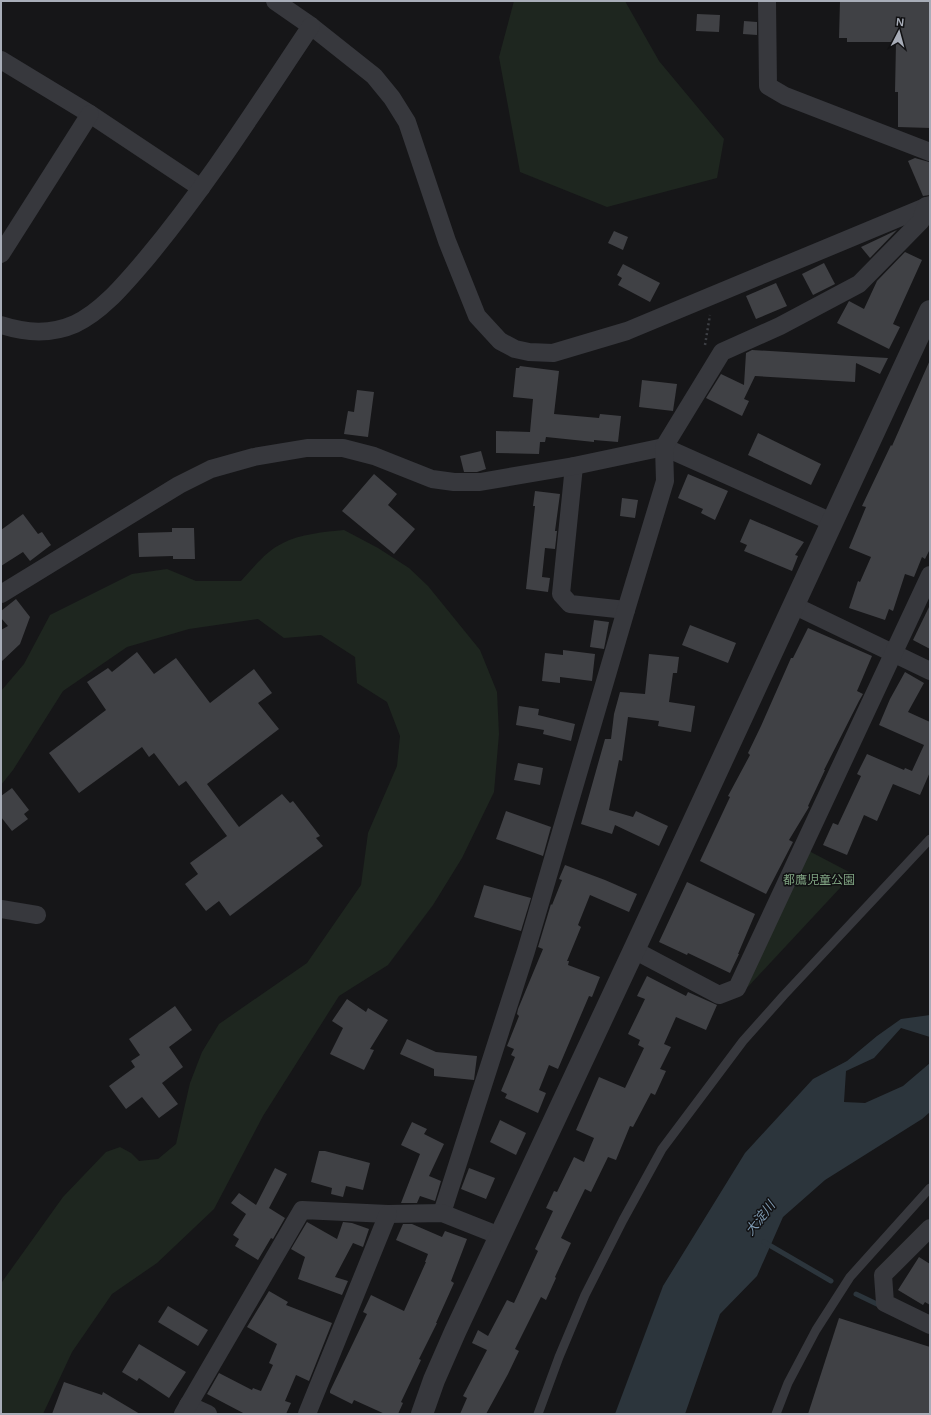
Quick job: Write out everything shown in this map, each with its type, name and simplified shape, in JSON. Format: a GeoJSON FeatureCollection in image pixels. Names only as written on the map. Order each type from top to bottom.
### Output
{"type":"FeatureCollection","features":[{"type":"Feature","properties":{"kind":"street"},"geometry":{"type":"LineString","coordinates":[[275,1],[311,26],[374,76],[392,98],[407,122],[447,241],[477,316],[500,341],[514,349],[529,352],[553,353],[627,331],[928,206]]}},
{"type":"Feature","properties":{"kind":"street"},"geometry":{"type":"LineString","coordinates":[[767,1],[768,86],[785,96],[930,152]]}},
{"type":"Feature","properties":{"kind":"street"},"geometry":{"type":"LineString","coordinates":[[1,325],[19,331],[39,333],[60,330],[90,316],[125,283],[169,231],[201,188],[311,26]]}},
{"type":"Feature","properties":{"kind":"street"},"geometry":{"type":"LineString","coordinates":[[1,60],[90,114],[201,188]]}},
{"type":"Feature","properties":{"kind":"street"},"geometry":{"type":"LineString","coordinates":[[1,254],[90,114]]}},
{"type":"Feature","properties":{"kind":"street"},"geometry":{"type":"LineString","coordinates":[[442,1213],[526,951],[665,481],[664,447],[722,352],[780,326],[859,284],[921,221],[928,206]]}},
{"type":"Feature","properties":{"kind":"street"},"geometry":{"type":"LineString","coordinates":[[422,1414],[440,1366],[930,311]]}},
{"type":"Feature","properties":{"kind":"street"},"geometry":{"type":"LineString","coordinates":[[1,594],[179,485],[211,468],[307,448],[342,448],[374,456],[432,479],[454,482],[480,482],[574,466],[664,447],[832,522]]}},
{"type":"Feature","properties":{"kind":"street"},"geometry":{"type":"LineString","coordinates":[[574,466],[561,594],[570,604],[626,610]]}},
{"type":"Feature","properties":{"kind":"street"},"geometry":{"type":"LineString","coordinates":[[634,950],[719,995],[737,988],[930,575]]}},
{"type":"Feature","properties":{"kind":"street"},"geometry":{"type":"LineString","coordinates":[[793,605],[930,670]]}},
{"type":"Feature","properties":{"kind":"street"},"geometry":{"type":"LineString","coordinates":[[1,909],[36,915]]}},
{"type":"Feature","properties":{"kind":"street"},"geometry":{"type":"LineString","coordinates":[[208,1414],[185,1410],[302,1210],[388,1214],[442,1213],[500,1236]]}},
{"type":"Feature","properties":{"kind":"street"},"geometry":{"type":"LineString","coordinates":[[307,1414],[388,1214]]}},
{"type":"Feature","properties":{"kind":"street"},"geometry":{"type":"LineString","coordinates":[[930,1228],[883,1276],[884,1302],[930,1325]]}},
{"type":"Feature","properties":{"kind":"lane"},"geometry":{"type":"LineString","coordinates":[[538,1414],[558,1357],[585,1295],[623,1220],[662,1149],[743,1041],[930,839]]}},
{"type":"Feature","properties":{"kind":"lane"},"geometry":{"type":"LineString","coordinates":[[776,1414],[788,1383],[812,1337],[850,1276],[930,1188]]}},
{"type":"Feature","properties":{"kind":"green space"},"geometry":{"type":"Polygon","coordinates":[[[514,1],[625,1],[659,61],[724,139],[717,178],[607,207],[520,172],[499,57],[514,1]]]}},
{"type":"Feature","properties":{"kind":"green space"},"geometry":{"type":"Polygon","coordinates":[[[344,530],[378,548],[409,568],[428,586],[480,650],[497,692],[499,734],[494,792],[462,858],[433,905],[388,965],[339,996],[263,1116],[214,1209],[157,1263],[112,1294],[72,1352],[43,1414],[1,1414],[1,1282],[63,1197],[106,1152],[120,1147],[131,1153],[139,1161],[158,1159],[176,1144],[190,1083],[202,1052],[219,1024],[307,963],[361,885],[368,833],[397,766],[400,736],[387,702],[357,683],[355,657],[321,635],[284,638],[258,619],[189,629],[127,647],[63,691],[13,770],[1,785],[1,691],[24,664],[50,615],[132,574],[167,569],[196,581],[241,581],[271,550],[289,540],[304,535],[344,530]]]}},
{"type":"Feature","properties":{"kind":"green space","name":"都鷹児童公園"},"geometry":{"type":"Polygon","coordinates":[[[809,851],[853,874],[745,990],[809,851]]]}},
{"type":"Feature","properties":{"kind":"water","name":"大淀川"},"geometry":{"type":"Polygon","coordinates":[[[930,1015],[930,1037],[901,1028],[874,1058],[846,1071],[844,1102],[865,1103],[903,1086],[930,1063],[930,1112],[922,1119],[825,1180],[783,1217],[757,1276],[720,1314],[685,1414],[615,1414],[663,1286],[745,1153],[813,1079],[847,1061],[877,1036],[901,1019],[930,1015]]]}},
{"type":"Feature","properties":{"kind":"building"},"geometry":{"type":"Polygon","coordinates":[[[840,1],[930,1],[930,128],[898,127],[898,92],[895,92],[896,42],[847,42],[847,38],[839,38],[840,1]]]}},
{"type":"Feature","properties":{"kind":"building"},"geometry":{"type":"Polygon","coordinates":[[[697,14],[720,15],[719,32],[696,31],[697,14]]]}},
{"type":"Feature","properties":{"kind":"building"},"geometry":{"type":"Polygon","coordinates":[[[744,21],[757,22],[757,35],[743,34],[744,21]]]}},
{"type":"Feature","properties":{"kind":"building"},"geometry":{"type":"Polygon","coordinates":[[[915,158],[929,162],[930,195],[923,196],[908,161],[915,158]]]}},
{"type":"Feature","properties":{"kind":"building"},"geometry":{"type":"Polygon","coordinates":[[[897,230],[870,258],[861,247],[897,230]]]}},
{"type":"Feature","properties":{"kind":"building"},"geometry":{"type":"Polygon","coordinates":[[[614,231],[628,237],[623,250],[608,243],[614,231]]]}},
{"type":"Feature","properties":{"kind":"building"},"geometry":{"type":"Polygon","coordinates":[[[905,252],[922,260],[893,324],[900,327],[889,349],[837,323],[849,301],[864,309],[877,281],[905,252]]]}},
{"type":"Feature","properties":{"kind":"building"},"geometry":{"type":"Polygon","coordinates":[[[824,263],[835,284],[813,295],[802,274],[824,263]]]}},
{"type":"Feature","properties":{"kind":"building"},"geometry":{"type":"Polygon","coordinates":[[[623,264],[660,283],[650,302],[618,285],[622,278],[617,275],[623,264]]]}},
{"type":"Feature","properties":{"kind":"building"},"geometry":{"type":"Polygon","coordinates":[[[776,283],[787,306],[756,319],[746,296],[776,283]]]}},
{"type":"Feature","properties":{"kind":"building"},"geometry":{"type":"Polygon","coordinates":[[[752,350],[888,358],[880,374],[856,363],[855,382],[755,376],[744,399],[749,401],[742,416],[706,398],[721,374],[744,385],[746,353],[752,350]]]}},
{"type":"Feature","properties":{"kind":"building"},"geometry":{"type":"Polygon","coordinates":[[[930,360],[930,549],[925,559],[922,557],[914,577],[905,574],[893,611],[889,609],[885,620],[849,608],[858,581],[860,582],[871,557],[849,548],[866,507],[862,506],[891,445],[892,446],[930,360]]]}},
{"type":"Feature","properties":{"kind":"building"},"geometry":{"type":"Polygon","coordinates":[[[520,366],[559,371],[554,414],[599,418],[600,414],[621,416],[618,442],[594,440],[594,442],[546,437],[545,442],[540,442],[539,454],[496,453],[496,431],[530,432],[533,399],[513,397],[516,368],[519,368],[520,366]]]}},
{"type":"Feature","properties":{"kind":"building"},"geometry":{"type":"Polygon","coordinates":[[[642,380],[677,384],[673,411],[639,407],[642,380]]]}},
{"type":"Feature","properties":{"kind":"building"},"geometry":{"type":"Polygon","coordinates":[[[357,390],[374,392],[368,437],[344,434],[348,411],[354,412],[357,390]]]}},
{"type":"Feature","properties":{"kind":"building"},"geometry":{"type":"Polygon","coordinates":[[[758,433],[821,464],[811,485],[748,455],[758,433]]]}},
{"type":"Feature","properties":{"kind":"building"},"geometry":{"type":"Polygon","coordinates":[[[481,451],[486,469],[477,472],[464,472],[460,456],[481,451]]]}},
{"type":"Feature","properties":{"kind":"building"},"geometry":{"type":"Polygon","coordinates":[[[374,474],[397,494],[388,505],[415,529],[394,554],[342,511],[374,474]]]}},
{"type":"Feature","properties":{"kind":"building"},"geometry":{"type":"Polygon","coordinates":[[[688,474],[728,491],[715,520],[701,513],[703,509],[678,498],[688,474]]]}},
{"type":"Feature","properties":{"kind":"building"},"geometry":{"type":"Polygon","coordinates":[[[535,491],[560,494],[555,531],[557,531],[555,549],[545,548],[542,577],[550,578],[548,592],[526,589],[535,506],[533,506],[535,491]]]}},
{"type":"Feature","properties":{"kind":"building"},"geometry":{"type":"Polygon","coordinates":[[[622,498],[638,500],[635,518],[620,516],[622,498]]]}},
{"type":"Feature","properties":{"kind":"building"},"geometry":{"type":"Polygon","coordinates":[[[23,514],[38,534],[42,532],[51,545],[30,561],[23,552],[1,566],[1,530],[23,514]]]}},
{"type":"Feature","properties":{"kind":"building"},"geometry":{"type":"Polygon","coordinates":[[[750,519],[804,542],[795,555],[798,556],[792,571],[744,551],[747,545],[740,542],[750,519]]]}},
{"type":"Feature","properties":{"kind":"building"},"geometry":{"type":"Polygon","coordinates":[[[172,528],[194,528],[195,559],[173,559],[173,556],[139,557],[138,533],[172,532],[172,528]]]}},
{"type":"Feature","properties":{"kind":"building"},"geometry":{"type":"Polygon","coordinates":[[[16,599],[30,617],[20,644],[1,662],[1,630],[8,626],[1,618],[1,611],[16,599]]]}},
{"type":"Feature","properties":{"kind":"building"},"geometry":{"type":"Polygon","coordinates":[[[930,605],[930,649],[913,640],[930,605]]]}},
{"type":"Feature","properties":{"kind":"building"},"geometry":{"type":"Polygon","coordinates":[[[594,620],[609,622],[604,649],[590,647],[594,620]]]}},
{"type":"Feature","properties":{"kind":"building"},"geometry":{"type":"Polygon","coordinates":[[[690,625],[736,643],[728,663],[682,645],[690,625]]]}},
{"type":"Feature","properties":{"kind":"building"},"geometry":{"type":"Polygon","coordinates":[[[808,628],[872,656],[857,691],[863,694],[824,770],[808,806],[809,807],[789,840],[793,842],[766,894],[700,861],[730,797],[728,796],[750,755],[748,753],[791,658],[793,658],[808,628]]]}},
{"type":"Feature","properties":{"kind":"building"},"geometry":{"type":"Polygon","coordinates":[[[563,650],[595,654],[592,681],[560,677],[560,683],[542,681],[545,653],[563,655],[563,650]]]}},
{"type":"Feature","properties":{"kind":"building"},"geometry":{"type":"Polygon","coordinates":[[[137,652],[154,674],[176,658],[210,703],[254,669],[272,693],[258,703],[279,729],[207,784],[239,827],[282,794],[290,803],[293,801],[320,836],[316,838],[323,846],[230,916],[219,901],[206,911],[185,884],[198,874],[190,863],[227,836],[186,781],[179,786],[154,753],[149,757],[142,747],[79,793],[49,753],[106,710],[87,682],[108,668],[112,672],[137,652]]]}},
{"type":"Feature","properties":{"kind":"building"},"geometry":{"type":"Polygon","coordinates":[[[649,654],[679,657],[677,673],[673,673],[669,702],[695,706],[691,732],[658,726],[659,721],[628,717],[622,761],[619,760],[609,810],[633,817],[636,811],[668,826],[659,846],[615,825],[612,834],[581,824],[605,739],[611,739],[614,714],[620,692],[645,694],[649,654]]]}},
{"type":"Feature","properties":{"kind":"building"},"geometry":{"type":"Polygon","coordinates":[[[905,672],[924,683],[908,712],[930,722],[930,772],[920,795],[893,784],[877,821],[864,815],[847,855],[823,845],[833,823],[838,825],[861,776],[857,774],[867,754],[904,770],[905,768],[912,771],[924,745],[879,725],[890,699],[905,672]]]}},
{"type":"Feature","properties":{"kind":"building"},"geometry":{"type":"Polygon","coordinates":[[[519,706],[539,709],[538,715],[575,724],[571,741],[543,734],[544,730],[516,725],[519,706]]]}},
{"type":"Feature","properties":{"kind":"building"},"geometry":{"type":"Polygon","coordinates":[[[518,763],[543,768],[540,785],[514,780],[518,763]]]}},
{"type":"Feature","properties":{"kind":"building"},"geometry":{"type":"Polygon","coordinates":[[[12,788],[29,810],[24,814],[28,819],[12,831],[1,817],[1,796],[12,788]]]}},
{"type":"Feature","properties":{"kind":"building"},"geometry":{"type":"Polygon","coordinates":[[[506,811],[551,827],[543,856],[496,839],[506,811]]]}},
{"type":"Feature","properties":{"kind":"building"},"geometry":{"type":"Polygon","coordinates":[[[565,865],[637,894],[629,912],[590,895],[578,925],[581,927],[567,961],[569,961],[568,965],[600,977],[592,997],[589,996],[558,1069],[549,1065],[539,1090],[546,1093],[538,1113],[505,1098],[507,1094],[501,1091],[515,1057],[511,1055],[514,1049],[507,1046],[519,1016],[517,1014],[518,1009],[543,949],[538,947],[551,904],[552,905],[562,880],[559,879],[565,865]]]}},
{"type":"Feature","properties":{"kind":"building"},"geometry":{"type":"Polygon","coordinates":[[[687,882],[755,914],[730,973],[688,953],[687,955],[659,942],[687,882]]]}},
{"type":"Feature","properties":{"kind":"building"},"geometry":{"type":"Polygon","coordinates":[[[484,885],[531,898],[521,931],[474,917],[484,885]]]}},
{"type":"Feature","properties":{"kind":"building"},"geometry":{"type":"Polygon","coordinates":[[[647,976],[686,996],[688,992],[717,1005],[706,1030],[676,1017],[664,1044],[671,1047],[660,1069],[666,1071],[655,1095],[651,1093],[633,1127],[630,1126],[616,1160],[608,1157],[591,1192],[585,1189],[561,1238],[571,1243],[546,1300],[541,1297],[515,1349],[519,1351],[508,1374],[486,1414],[460,1414],[467,1398],[463,1396],[487,1350],[472,1343],[478,1330],[488,1336],[507,1300],[514,1303],[538,1251],[535,1249],[553,1211],[546,1208],[554,1191],[557,1192],[574,1157],[584,1162],[594,1138],[576,1130],[599,1077],[625,1088],[644,1048],[638,1045],[640,1040],[628,1034],[645,999],[637,996],[647,976]]]}},
{"type":"Feature","properties":{"kind":"building"},"geometry":{"type":"Polygon","coordinates":[[[347,999],[366,1012],[368,1008],[388,1020],[370,1049],[374,1050],[364,1070],[330,1054],[343,1028],[332,1021],[347,999]]]}},
{"type":"Feature","properties":{"kind":"building"},"geometry":{"type":"Polygon","coordinates":[[[175,1006],[192,1030],[169,1047],[183,1067],[162,1083],[178,1104],[159,1118],[142,1097],[126,1109],[109,1086],[135,1067],[131,1061],[140,1055],[129,1039],[175,1006]]]}},
{"type":"Feature","properties":{"kind":"building"},"geometry":{"type":"Polygon","coordinates":[[[407,1039],[436,1052],[477,1056],[474,1080],[434,1076],[434,1069],[400,1054],[407,1039]]]}},
{"type":"Feature","properties":{"kind":"building"},"geometry":{"type":"Polygon","coordinates":[[[500,1120],[526,1133],[516,1155],[490,1142],[500,1120]]]}},
{"type":"Feature","properties":{"kind":"building"},"geometry":{"type":"Polygon","coordinates":[[[412,1122],[427,1129],[424,1134],[444,1144],[429,1176],[441,1181],[435,1201],[420,1196],[417,1203],[401,1203],[420,1154],[401,1145],[412,1122]]]}},
{"type":"Feature","properties":{"kind":"building"},"geometry":{"type":"Polygon","coordinates":[[[319,1151],[325,1151],[370,1163],[363,1190],[346,1186],[343,1197],[331,1194],[332,1188],[311,1182],[319,1151]]]}},
{"type":"Feature","properties":{"kind":"building"},"geometry":{"type":"Polygon","coordinates":[[[275,1168],[287,1174],[269,1208],[285,1218],[273,1239],[271,1238],[258,1260],[235,1246],[239,1239],[233,1235],[246,1214],[231,1203],[239,1193],[256,1205],[275,1168]]]}},
{"type":"Feature","properties":{"kind":"building"},"geometry":{"type":"Polygon","coordinates":[[[469,1168],[495,1178],[486,1199],[461,1189],[469,1168]]]}},
{"type":"Feature","properties":{"kind":"building"},"geometry":{"type":"Polygon","coordinates":[[[307,1222],[337,1239],[343,1222],[352,1223],[369,1229],[363,1247],[353,1243],[335,1277],[348,1281],[342,1295],[298,1279],[305,1257],[291,1249],[307,1222]]]}},
{"type":"Feature","properties":{"kind":"building"},"geometry":{"type":"Polygon","coordinates":[[[403,1224],[412,1224],[442,1237],[445,1231],[467,1239],[451,1281],[454,1283],[437,1323],[419,1359],[421,1360],[401,1402],[403,1403],[398,1414],[385,1414],[354,1400],[352,1404],[330,1393],[330,1391],[367,1314],[363,1312],[371,1295],[404,1311],[426,1262],[428,1254],[396,1240],[403,1224]]]}},
{"type":"Feature","properties":{"kind":"building"},"geometry":{"type":"Polygon","coordinates":[[[919,1257],[930,1264],[930,1305],[925,1302],[923,1305],[898,1290],[919,1257]]]}},
{"type":"Feature","properties":{"kind":"building"},"geometry":{"type":"Polygon","coordinates":[[[269,1291],[288,1302],[286,1305],[332,1323],[309,1381],[296,1375],[285,1401],[291,1403],[286,1414],[245,1414],[207,1394],[219,1373],[252,1390],[253,1388],[261,1391],[273,1365],[269,1363],[277,1344],[247,1327],[269,1291]]]}},
{"type":"Feature","properties":{"kind":"building"},"geometry":{"type":"Polygon","coordinates":[[[168,1306],[208,1330],[198,1346],[158,1322],[168,1306]]]}},
{"type":"Feature","properties":{"kind":"building"},"geometry":{"type":"Polygon","coordinates":[[[839,1318],[930,1347],[930,1414],[808,1414],[839,1318]]]}},
{"type":"Feature","properties":{"kind":"building"},"geometry":{"type":"Polygon","coordinates":[[[139,1344],[186,1372],[169,1398],[139,1378],[137,1381],[122,1372],[139,1344]]]}},
{"type":"Feature","properties":{"kind":"building"},"geometry":{"type":"Polygon","coordinates":[[[64,1382],[102,1395],[103,1392],[140,1414],[52,1414],[64,1382]]]}},
{"type":"Feature","properties":{"kind":"waterway"},"geometry":{"type":"LineString","coordinates":[[764,1242],[831,1281]]}},
{"type":"Feature","properties":{"kind":"waterway"},"geometry":{"type":"LineString","coordinates":[[856,1294],[881,1306]]}}]}
